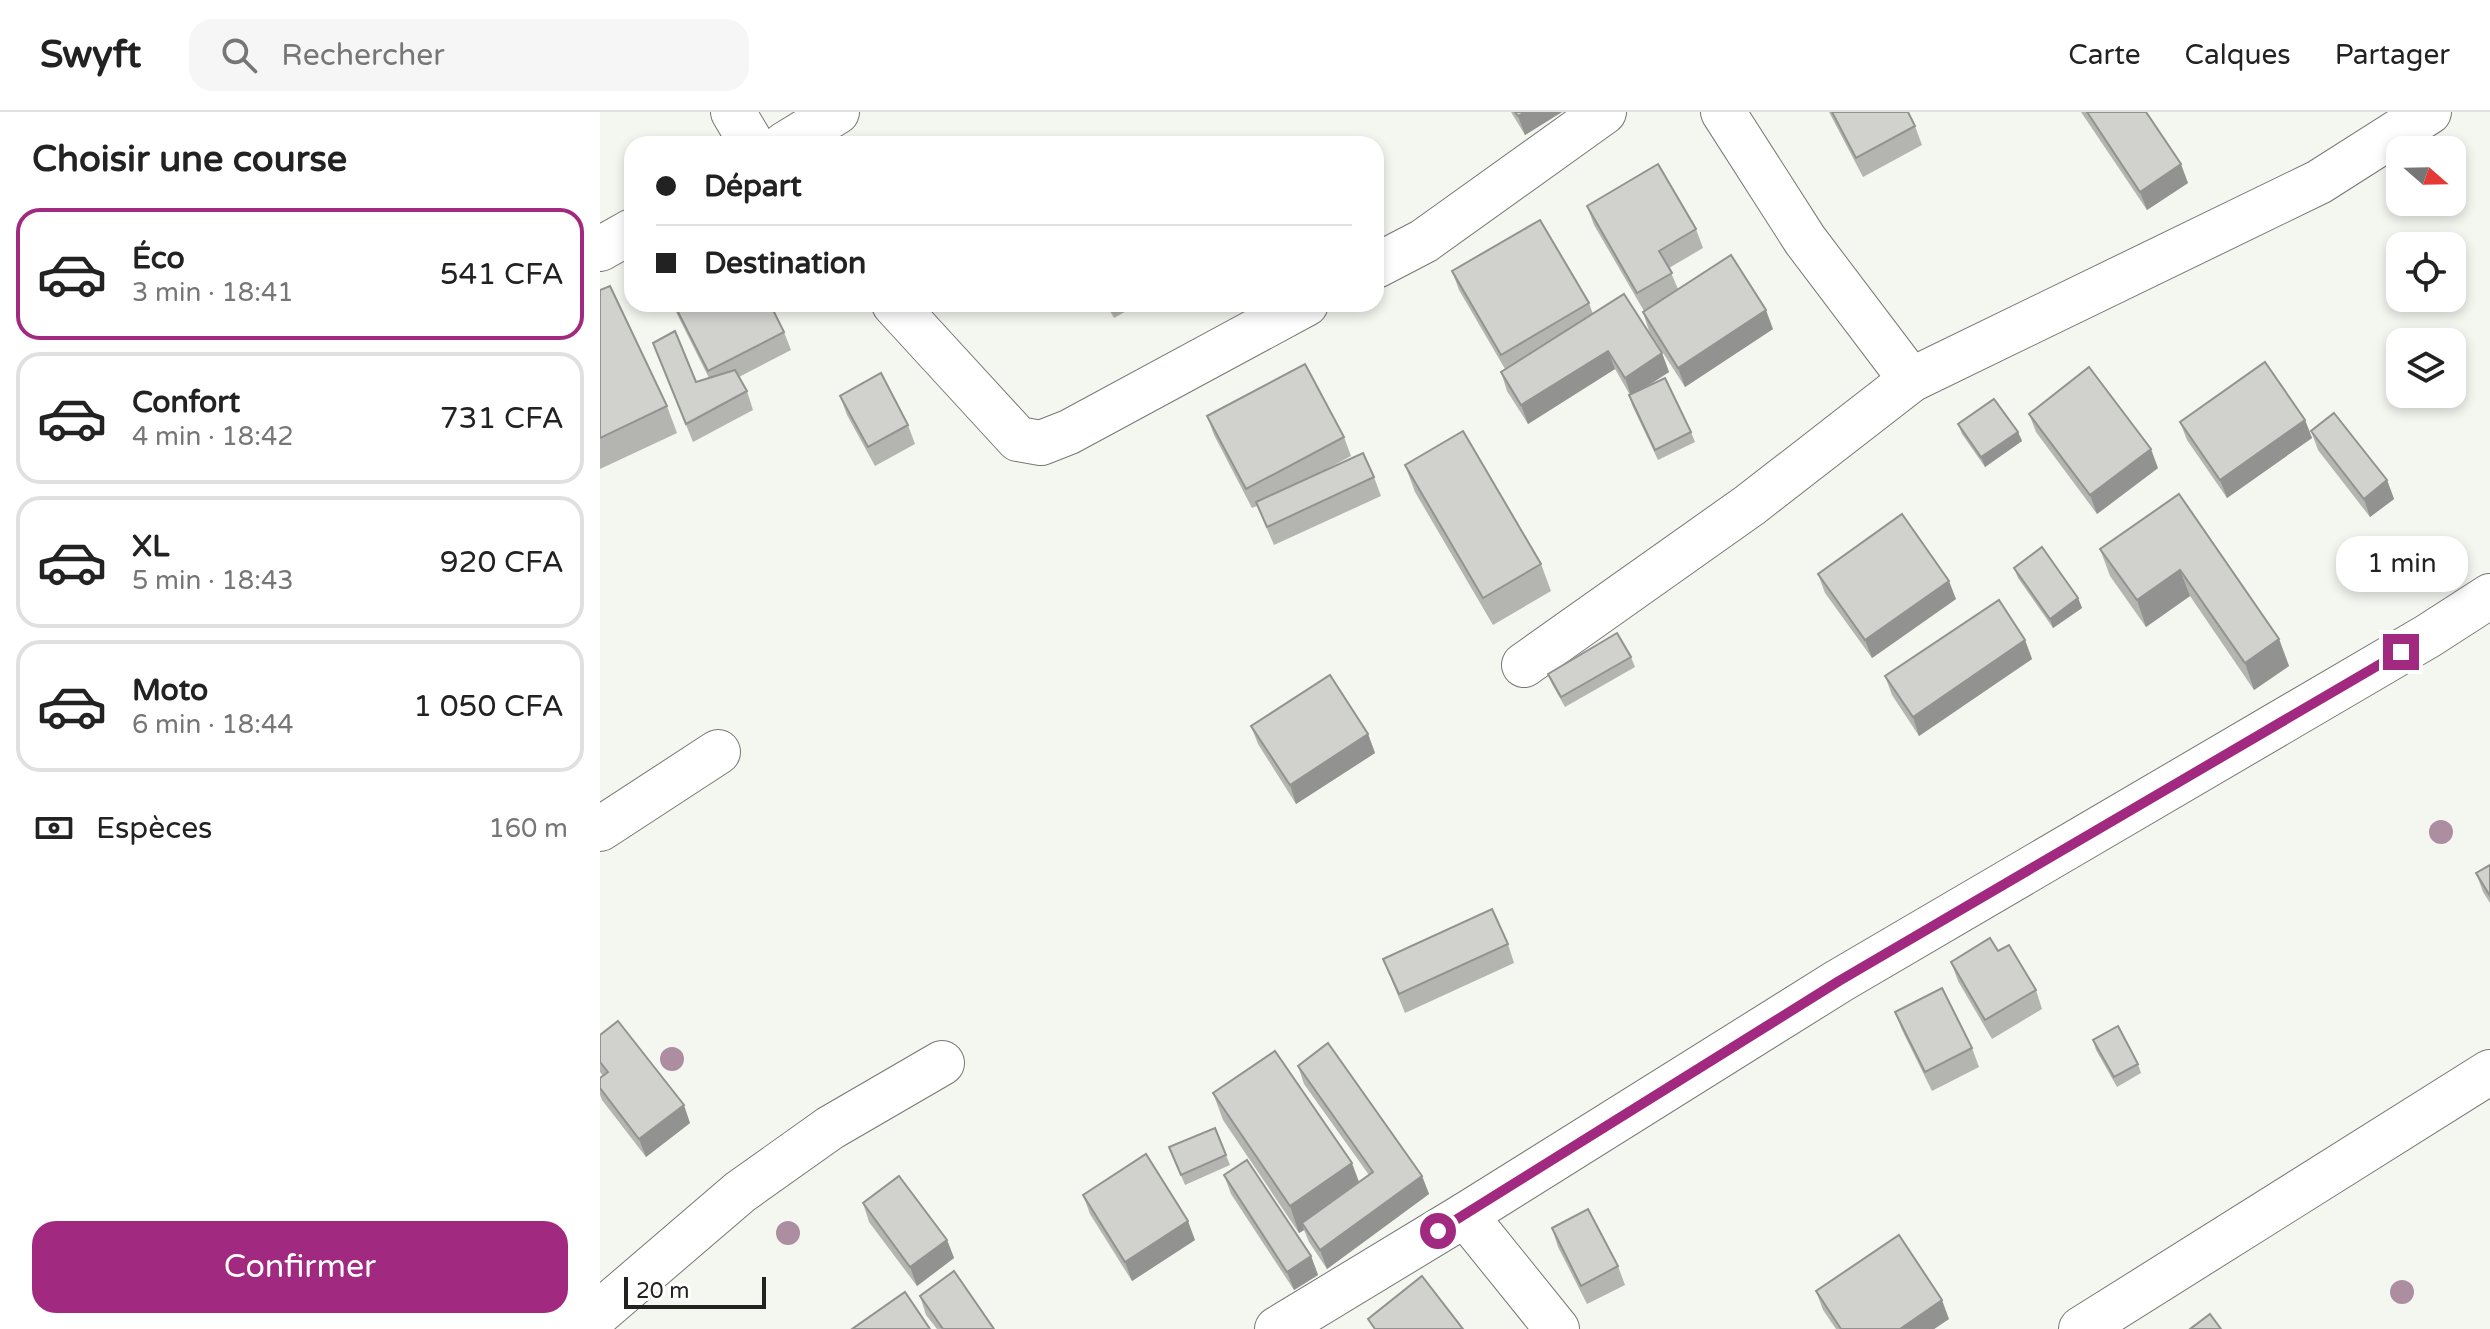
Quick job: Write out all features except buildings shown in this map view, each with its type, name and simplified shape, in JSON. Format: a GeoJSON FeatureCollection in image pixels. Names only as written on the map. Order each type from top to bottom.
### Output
{"type":"FeatureCollection","features":[{"type":"Feature","properties":{"kind":"street"},"geometry":{"type":"LineString","coordinates":[[733,112],[747,136]]}},
{"type":"Feature","properties":{"kind":"street"},"geometry":{"type":"LineString","coordinates":[[798,136],[837,112]]}},
{"type":"Feature","properties":{"kind":"street"},"geometry":{"type":"LineString","coordinates":[[1384,262],[1424,241],[1604,112]]}},
{"type":"Feature","properties":{"kind":"street"},"geometry":{"type":"LineString","coordinates":[[1723,112],[1805,240],[1911,380]]}},
{"type":"Feature","properties":{"kind":"street"},"geometry":{"type":"LineString","coordinates":[[1524,665],[1750,505],[1911,380],[2319,182],[2429,112]]}},
{"type":"Feature","properties":{"kind":"street"},"geometry":{"type":"LineString","coordinates":[[600,249],[624,236]]}},
{"type":"Feature","properties":{"kind":"street"},"geometry":{"type":"LineString","coordinates":[[901,312],[1018,439],[1041,443],[1069,432],[1291,312]]}},
{"type":"Feature","properties":{"kind":"street"},"geometry":{"type":"LineString","coordinates":[[1277,1329],[1839,981],[2428,636],[2490,596]]}},
{"type":"Feature","properties":{"kind":"street"},"geometry":{"type":"LineString","coordinates":[[600,829],[718,752]]}},
{"type":"Feature","properties":{"kind":"street"},"geometry":{"type":"LineString","coordinates":[[614,1329],[600,1312],[740,1192],[830,1128],[942,1063]]}},
{"type":"Feature","properties":{"kind":"street"},"geometry":{"type":"LineString","coordinates":[[2081,1329],[2490,1072]]}},
{"type":"Feature","properties":{"kind":"street"},"geometry":{"type":"LineString","coordinates":[[1465,1215],[1557,1329]]}},
{"type":"Feature","properties":{"kind":"route"},"geometry":{"type":"LineString","coordinates":[[1438,1231],[1839,981],[2401,652]]}}]}
